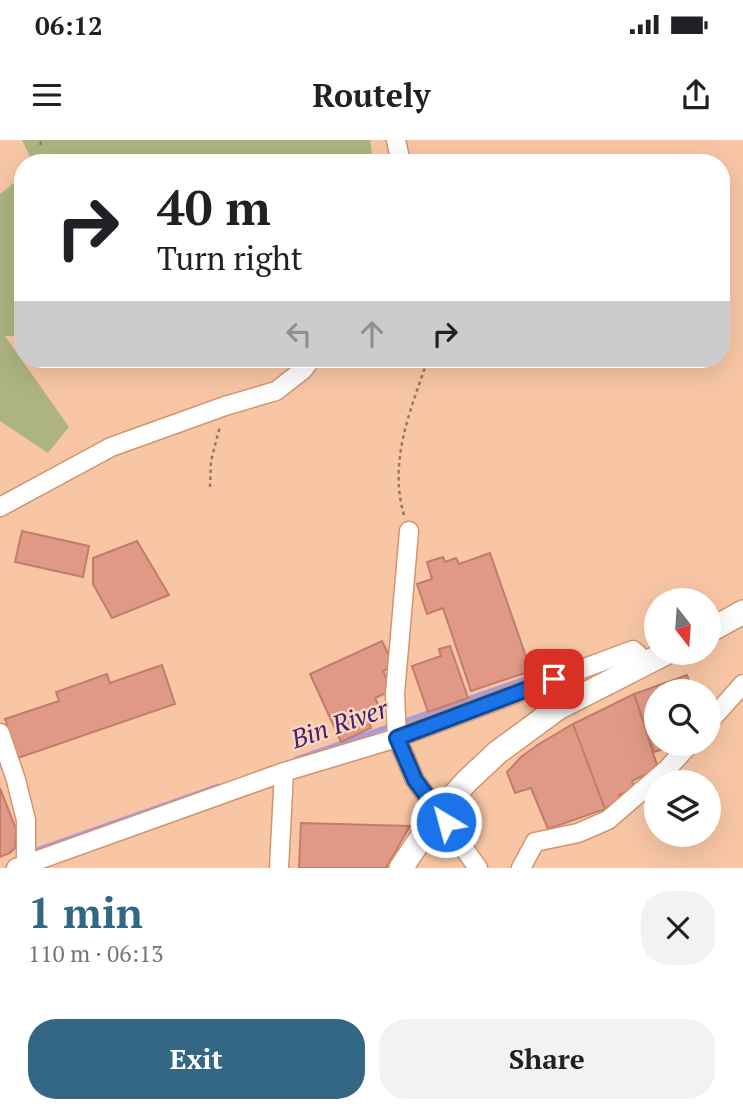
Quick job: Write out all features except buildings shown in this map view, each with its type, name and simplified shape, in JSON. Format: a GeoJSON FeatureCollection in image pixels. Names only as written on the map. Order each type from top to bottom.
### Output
{"type":"FeatureCollection","features":[{"type":"Feature","properties":{"kind":"street"},"geometry":{"type":"LineString","coordinates":[[0,508],[111,447],[225,406],[276,391],[304,368]]}},
{"type":"Feature","properties":{"kind":"street"},"geometry":{"type":"LineString","coordinates":[[409,531],[395,694],[397,738],[415,780],[478,868]]}},
{"type":"Feature","properties":{"kind":"street"},"geometry":{"type":"LineString","coordinates":[[721,624],[743,612]]}},
{"type":"Feature","properties":{"kind":"street"},"geometry":{"type":"LineString","coordinates":[[0,733],[26,820],[23,867],[284,772],[397,738],[633,650],[644,654]]}},
{"type":"Feature","properties":{"kind":"street"},"geometry":{"type":"LineString","coordinates":[[401,868],[439,812],[467,780],[498,752],[558,708],[644,664]]}},
{"type":"Feature","properties":{"kind":"street"},"geometry":{"type":"LineString","coordinates":[[721,709],[743,684]]}},
{"type":"Feature","properties":{"kind":"street"},"geometry":{"type":"LineString","coordinates":[[521,868],[535,842],[578,833],[608,820],[679,756]]}},
{"type":"Feature","properties":{"kind":"street"},"geometry":{"type":"LineString","coordinates":[[279,868],[284,772]]}},
{"type":"Feature","properties":{"kind":"path"},"geometry":{"type":"LineString","coordinates":[[409,531],[398,494],[401,447],[425,368]]}},
{"type":"Feature","properties":{"kind":"path"},"geometry":{"type":"LineString","coordinates":[[210,487],[212,453],[225,406]]}},
{"type":"Feature","properties":{"kind":"green space"},"geometry":{"type":"Polygon","coordinates":[[[22,140],[370,140],[372,154],[29,154],[22,140]]]}},
{"type":"Feature","properties":{"kind":"green space"},"geometry":{"type":"Polygon","coordinates":[[[14,183],[14,336],[5,336],[14,349],[14,368],[28,368],[69,427],[48,453],[0,421],[0,194],[14,183]]]}},
{"type":"Feature","properties":{"kind":"waterway","name":"Bin River"},"geometry":{"type":"LineString","coordinates":[[296,759],[588,659]]}},
{"type":"Feature","properties":{"kind":"waterway","name":"Bin River"},"geometry":{"type":"LineString","coordinates":[[39,849],[218,786]]}},
{"type":"Feature","properties":{"kind":"route"},"geometry":{"type":"LineString","coordinates":[[446,822],[415,780],[397,738],[554,679]]}}]}
